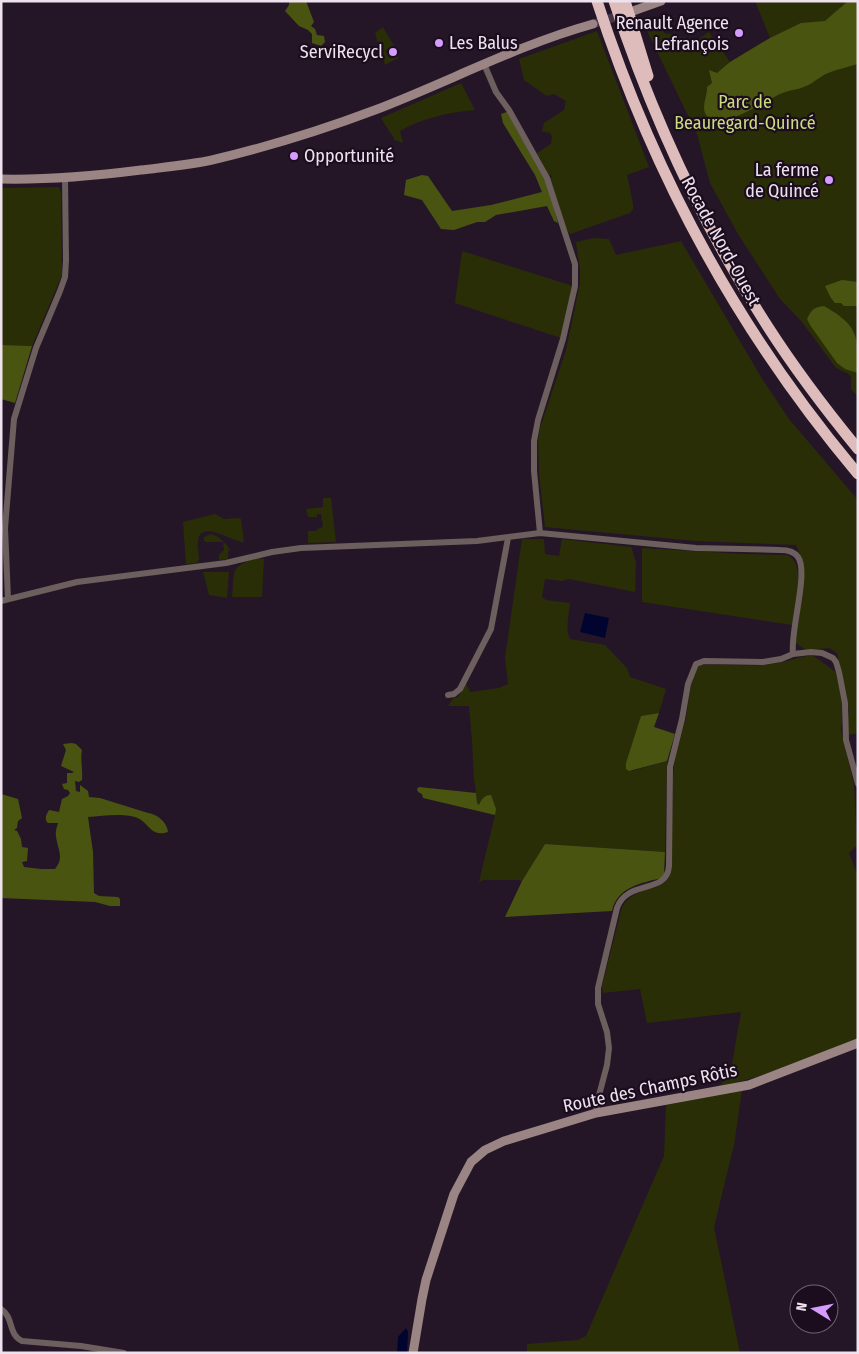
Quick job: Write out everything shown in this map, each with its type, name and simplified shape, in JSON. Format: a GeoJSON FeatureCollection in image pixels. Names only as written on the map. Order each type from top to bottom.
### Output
{"type":"FeatureCollection","features":[{"type":"Feature","properties":{"kind":"highway"},"geometry":{"type":"LineString","coordinates":[[590,1],[601,30],[614,52]]}},
{"type":"Feature","properties":{"kind":"highway","name":"Rocade Nord-Ouest"},"geometry":{"type":"LineString","coordinates":[[597,1],[614,52],[643,126],[673,191],[725,287],[774,365],[858,474]]}},
{"type":"Feature","properties":{"kind":"highway","name":"Rocade Nord-Ouest"},"geometry":{"type":"LineString","coordinates":[[614,1],[638,70],[670,147],[701,211],[751,300],[797,370],[858,449]]}},
{"type":"Feature","properties":{"kind":"highway"},"geometry":{"type":"LineString","coordinates":[[625,1],[662,115],[670,147]]}},
{"type":"Feature","properties":{"kind":"main road"},"geometry":{"type":"LineString","coordinates":[[633,10],[661,1]]}},
{"type":"Feature","properties":{"kind":"main road"},"geometry":{"type":"LineString","coordinates":[[1,179],[64,178],[190,164],[266,146],[376,109],[484,64],[593,24]]}},
{"type":"Feature","properties":{"kind":"main road","name":"Route des Champs Rôtis"},"geometry":{"type":"LineString","coordinates":[[413,1353],[426,1280],[454,1194],[471,1162],[485,1150],[504,1141],[596,1113],[748,1085],[858,1043]]}},
{"type":"Feature","properties":{"kind":"street"},"geometry":{"type":"LineString","coordinates":[[484,64],[496,92],[509,110],[547,178],[575,264],[575,286],[565,331],[534,441],[534,472],[540,533]]}},
{"type":"Feature","properties":{"kind":"street"},"geometry":{"type":"LineString","coordinates":[[64,178],[65,277],[40,337],[14,420],[5,521],[4,600],[77,582],[226,563],[280,550],[477,541],[540,533],[696,548],[792,552],[799,559],[801,576],[792,640],[793,654]]}},
{"type":"Feature","properties":{"kind":"street"},"geometry":{"type":"LineString","coordinates":[[448,695],[456,693],[460,689],[491,629],[508,538]]}},
{"type":"Feature","properties":{"kind":"street"},"geometry":{"type":"LineString","coordinates":[[596,1113],[596,1103],[607,1065],[610,1042],[598,1004],[598,988],[617,908],[625,895],[660,882],[668,874],[670,866],[670,767],[682,719],[688,684],[696,664],[704,661],[763,662],[793,654],[811,652],[828,655],[836,662],[845,703],[846,740],[858,784]]}},
{"type":"Feature","properties":{"kind":"street"},"geometry":{"type":"LineString","coordinates":[[1,1309],[8,1314],[15,1337],[22,1342],[81,1346],[124,1353]]}},
{"type":"Feature","properties":{"kind":"green space"},"geometry":{"type":"Polygon","coordinates":[[[289,1],[306,1],[314,22],[311,26],[315,29],[317,35],[324,36],[325,42],[321,46],[312,43],[312,34],[299,26],[285,11],[289,1]]]}},
{"type":"Feature","properties":{"kind":"green space","name":"Parc de Beauregard-Quincé"},"geometry":{"type":"Polygon","coordinates":[[[755,1],[858,1],[858,397],[851,389],[849,374],[836,368],[802,322],[780,299],[738,234],[710,183],[697,134],[646,29],[661,26],[664,33],[697,40],[709,32],[730,62],[770,38],[755,1]]]}},
{"type":"Feature","properties":{"kind":"green space"},"geometry":{"type":"Polygon","coordinates":[[[848,1],[858,1],[858,64],[828,73],[809,85],[783,93],[733,117],[714,120],[707,116],[704,106],[707,87],[712,83],[709,70],[717,73],[730,62],[770,38],[801,23],[825,21],[848,1]]]}},
{"type":"Feature","properties":{"kind":"green space"},"geometry":{"type":"Polygon","coordinates":[[[383,27],[394,46],[385,51],[390,59],[397,55],[398,58],[385,65],[375,33],[383,27]]]}},
{"type":"Feature","properties":{"kind":"green space"},"geometry":{"type":"Polygon","coordinates":[[[597,31],[649,167],[627,175],[633,204],[633,209],[630,213],[570,234],[566,228],[550,178],[552,177],[551,175],[549,176],[537,153],[551,144],[552,137],[550,133],[542,131],[544,123],[564,110],[566,101],[554,94],[547,96],[524,80],[519,59],[597,31]]]}},
{"type":"Feature","properties":{"kind":"green space"},"geometry":{"type":"Polygon","coordinates":[[[461,83],[475,110],[436,116],[409,126],[400,131],[403,143],[395,140],[381,118],[461,83]]]}},
{"type":"Feature","properties":{"kind":"green space"},"geometry":{"type":"Polygon","coordinates":[[[507,112],[548,185],[558,223],[554,221],[547,206],[496,215],[485,222],[477,222],[454,230],[441,229],[422,200],[404,195],[406,180],[422,175],[428,176],[452,211],[491,205],[542,192],[535,175],[503,123],[501,114],[507,112]]]}},
{"type":"Feature","properties":{"kind":"green space"},"geometry":{"type":"Polygon","coordinates":[[[59,187],[61,192],[62,275],[32,346],[1,345],[1,188],[59,187]]]}},
{"type":"Feature","properties":{"kind":"green space"},"geometry":{"type":"Polygon","coordinates":[[[594,238],[609,239],[616,255],[681,241],[761,377],[789,419],[858,500],[858,733],[848,735],[849,710],[837,653],[829,648],[806,650],[793,641],[803,582],[803,561],[796,545],[695,541],[545,527],[539,473],[538,440],[540,428],[566,350],[580,283],[576,242],[594,238]]]}},
{"type":"Feature","properties":{"kind":"green space"},"geometry":{"type":"Polygon","coordinates":[[[462,251],[573,286],[561,338],[455,303],[462,251]]]}},
{"type":"Feature","properties":{"kind":"green space"},"geometry":{"type":"Polygon","coordinates":[[[842,280],[858,282],[858,306],[844,306],[841,303],[835,303],[831,298],[825,286],[842,280]]]}},
{"type":"Feature","properties":{"kind":"green space"},"geometry":{"type":"Polygon","coordinates":[[[824,306],[844,320],[854,333],[858,350],[858,373],[845,369],[837,363],[810,325],[807,319],[810,313],[815,308],[824,306]]]}},
{"type":"Feature","properties":{"kind":"green space"},"geometry":{"type":"Polygon","coordinates":[[[1,345],[32,346],[15,403],[1,399],[1,345]]]}},
{"type":"Feature","properties":{"kind":"green space"},"geometry":{"type":"Polygon","coordinates":[[[323,498],[331,498],[336,542],[308,543],[308,531],[317,531],[317,529],[323,527],[321,514],[317,514],[317,517],[308,517],[306,509],[323,507],[323,498]]]}},
{"type":"Feature","properties":{"kind":"green space"},"geometry":{"type":"Polygon","coordinates":[[[215,514],[224,519],[241,519],[244,542],[211,531],[205,531],[200,534],[198,540],[199,560],[196,563],[186,564],[183,522],[215,514]]]}},
{"type":"Feature","properties":{"kind":"green space"},"geometry":{"type":"Polygon","coordinates":[[[211,534],[219,538],[224,542],[228,547],[230,550],[228,551],[228,559],[219,560],[219,555],[224,550],[223,542],[204,541],[204,537],[211,534]]]}},
{"type":"Feature","properties":{"kind":"green space"},"geometry":{"type":"Polygon","coordinates":[[[522,539],[544,539],[545,554],[559,556],[562,539],[631,547],[632,549],[636,563],[635,592],[569,579],[562,581],[545,579],[542,597],[546,600],[570,603],[568,626],[570,639],[605,645],[627,668],[630,677],[666,689],[659,713],[641,716],[626,769],[632,771],[667,761],[665,852],[545,844],[522,881],[484,880],[479,882],[495,815],[480,811],[477,803],[469,706],[448,706],[453,698],[458,697],[466,683],[470,692],[499,688],[508,684],[505,658],[522,539]]]}},
{"type":"Feature","properties":{"kind":"green space"},"geometry":{"type":"Polygon","coordinates":[[[642,548],[788,555],[794,560],[798,577],[797,598],[792,625],[642,602],[642,548]]]}},
{"type":"Feature","properties":{"kind":"green space"},"geometry":{"type":"Polygon","coordinates":[[[258,558],[264,559],[262,597],[232,597],[235,571],[242,564],[258,558]]]}},
{"type":"Feature","properties":{"kind":"green space"},"geometry":{"type":"Polygon","coordinates":[[[203,572],[229,572],[227,598],[209,595],[203,572]]]}},
{"type":"Feature","properties":{"kind":"green space"},"geometry":{"type":"Polygon","coordinates":[[[812,655],[836,672],[843,705],[841,730],[854,785],[857,845],[849,853],[858,876],[858,1039],[763,1075],[717,1088],[730,1075],[741,1012],[647,1023],[640,989],[603,993],[602,986],[622,907],[633,895],[657,887],[667,880],[669,876],[671,868],[675,758],[686,718],[691,684],[696,669],[700,665],[775,663],[812,655]]]}},
{"type":"Feature","properties":{"kind":"green space"},"geometry":{"type":"Polygon","coordinates":[[[659,713],[654,727],[675,734],[667,761],[629,771],[626,769],[626,763],[641,716],[659,713]]]}},
{"type":"Feature","properties":{"kind":"green space"},"geometry":{"type":"Polygon","coordinates":[[[72,743],[82,750],[82,780],[79,782],[75,781],[76,791],[80,792],[80,785],[88,791],[89,797],[100,798],[155,815],[164,822],[168,832],[157,833],[135,817],[111,815],[88,817],[93,852],[94,893],[99,896],[118,897],[120,899],[120,906],[110,906],[95,902],[1,898],[1,794],[18,799],[22,818],[18,821],[17,828],[14,830],[17,831],[21,839],[22,847],[28,848],[27,861],[22,862],[24,867],[55,869],[60,861],[56,834],[58,823],[48,823],[46,817],[49,810],[59,812],[62,799],[70,793],[64,789],[62,784],[67,783],[67,773],[74,772],[61,766],[66,750],[63,744],[72,743]]]}},
{"type":"Feature","properties":{"kind":"green space"},"geometry":{"type":"Polygon","coordinates":[[[419,787],[476,793],[479,805],[485,797],[491,795],[496,809],[495,815],[423,798],[422,794],[418,792],[417,789],[419,787]]]}},
{"type":"Feature","properties":{"kind":"green space"},"geometry":{"type":"Polygon","coordinates":[[[545,844],[665,852],[664,874],[662,878],[638,884],[624,891],[619,896],[612,911],[505,917],[522,881],[545,844]]]}},
{"type":"Feature","properties":{"kind":"green space"},"geometry":{"type":"Polygon","coordinates":[[[742,1090],[734,1145],[714,1227],[740,1353],[527,1353],[527,1344],[578,1340],[586,1336],[664,1156],[666,1105],[742,1090]]]}},
{"type":"Feature","properties":{"kind":"water"},"geometry":{"type":"Polygon","coordinates":[[[585,613],[609,618],[605,638],[580,632],[585,613]]]}},
{"type":"Feature","properties":{"kind":"water"},"geometry":{"type":"Polygon","coordinates":[[[406,1328],[408,1332],[407,1353],[397,1353],[398,1337],[406,1328]]]}},
{"type":"Feature","properties":{"kind":"tunnel"},"geometry":{"type":"LineString","coordinates":[[593,24],[624,14]]}},
{"type":"Feature","properties":{"kind":"place","name":"Renault Agence Lefrançois"},"geometry":{"type":"Point","coordinates":[739,33]}},
{"type":"Feature","properties":{"kind":"place","name":"Les Balus"},"geometry":{"type":"Point","coordinates":[439,43]}},
{"type":"Feature","properties":{"kind":"place","name":"ServiRecycl"},"geometry":{"type":"Point","coordinates":[393,52]}},
{"type":"Feature","properties":{"kind":"place","name":"Opportunité"},"geometry":{"type":"Point","coordinates":[294,156]}},
{"type":"Feature","properties":{"kind":"place","name":"La ferme de Quincé"},"geometry":{"type":"Point","coordinates":[829,180]}}]}
